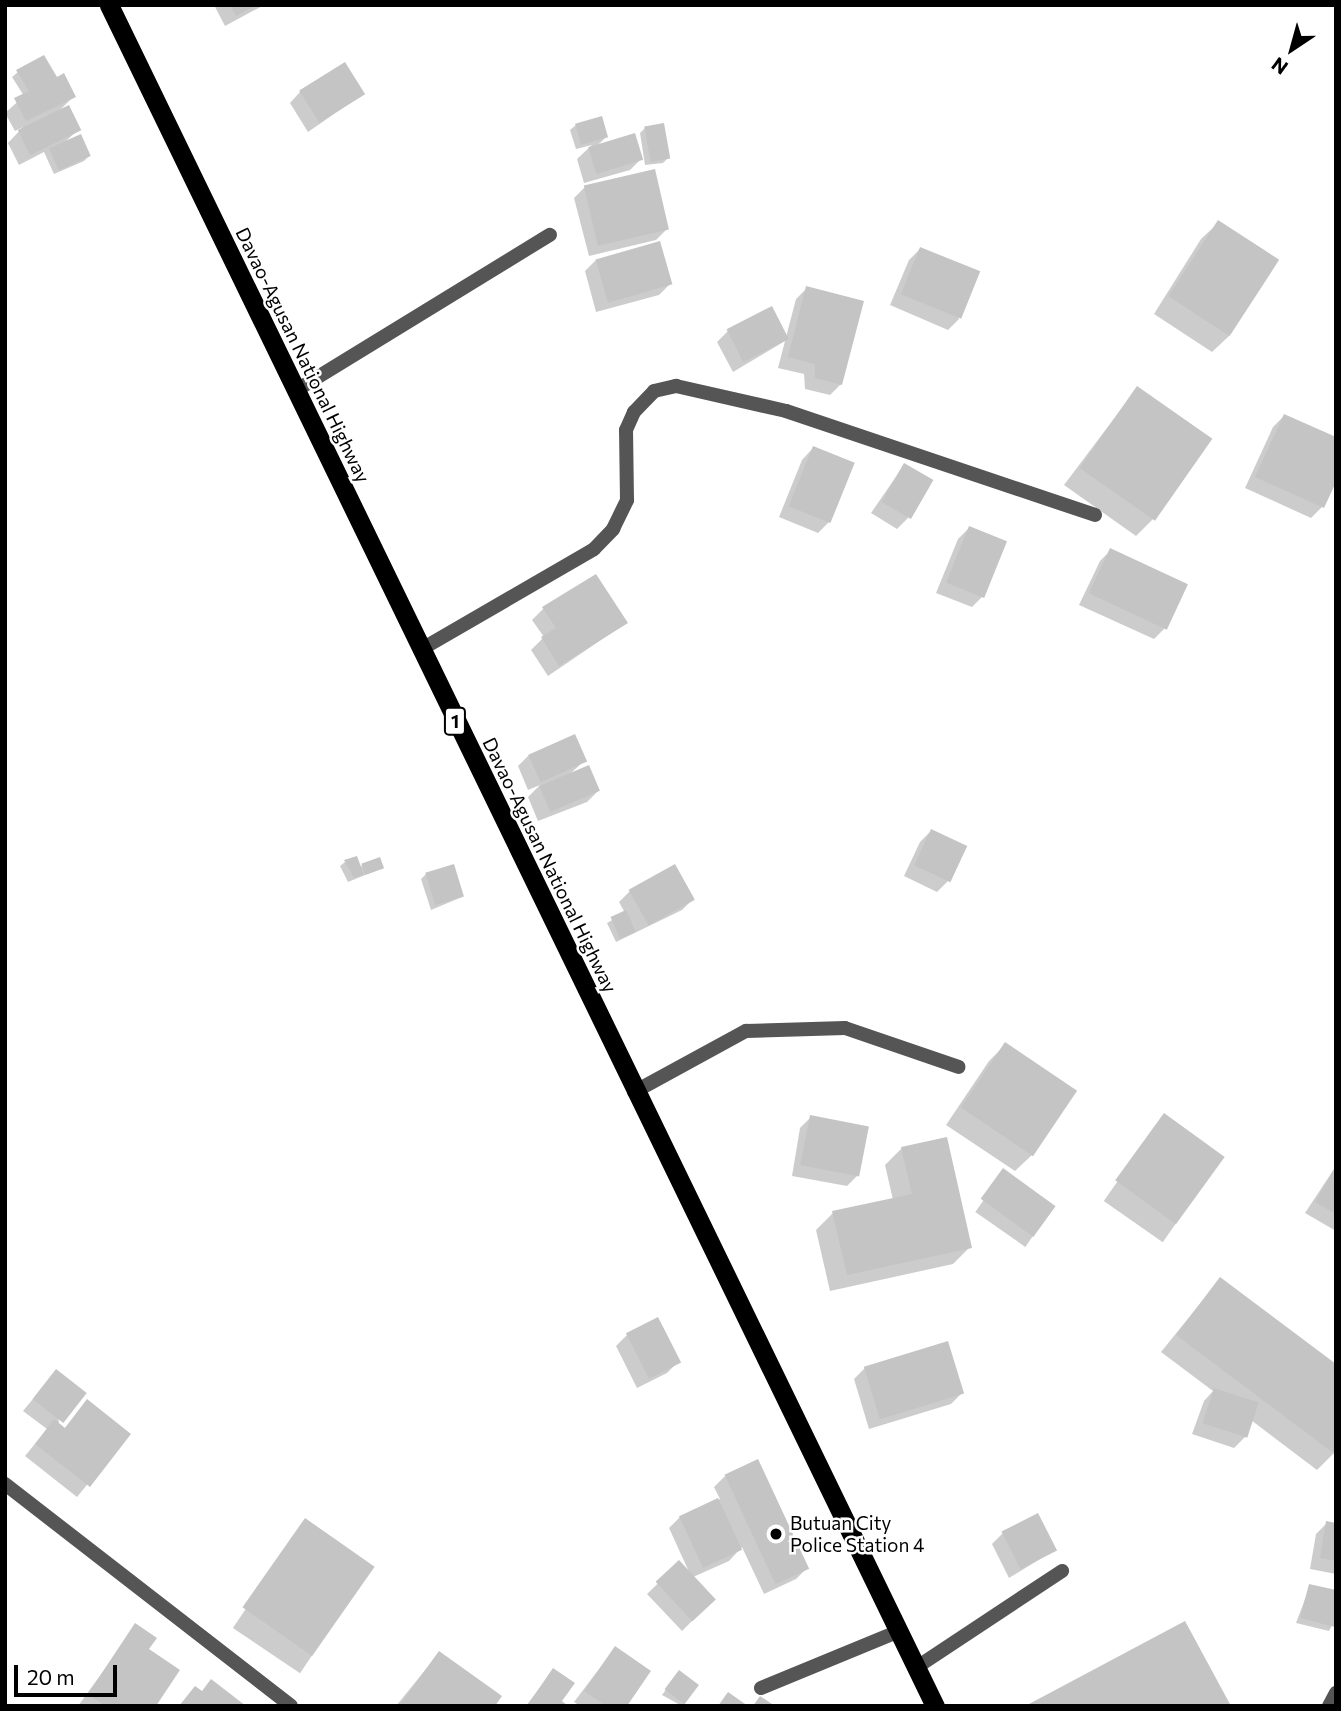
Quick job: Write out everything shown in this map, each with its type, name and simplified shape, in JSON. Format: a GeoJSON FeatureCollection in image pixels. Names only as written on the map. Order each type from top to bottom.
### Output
{"type":"FeatureCollection","features":[{"type":"Feature","properties":{"kind":"highway","name":"Davao-Agusan National Highway"},"geometry":{"type":"LineString","coordinates":[[109,5],[634,1092],[935,1706]]}},
{"type":"Feature","properties":{"kind":"street"},"geometry":{"type":"LineString","coordinates":[[295,391],[550,235]]}},
{"type":"Feature","properties":{"kind":"street"},"geometry":{"type":"LineString","coordinates":[[420,650],[594,550],[613,529],[627,500],[626,430],[634,412],[654,391],[676,386],[786,411],[1096,515]]}},
{"type":"Feature","properties":{"kind":"street"},"geometry":{"type":"LineString","coordinates":[[634,1092],[746,1031],[845,1028],[959,1068]]}},
{"type":"Feature","properties":{"kind":"street"},"geometry":{"type":"LineString","coordinates":[[5,1483],[290,1706]]}},
{"type":"Feature","properties":{"kind":"street"},"geometry":{"type":"LineString","coordinates":[[917,1667],[1062,1571]]}},
{"type":"Feature","properties":{"kind":"street"},"geometry":{"type":"LineString","coordinates":[[761,1688],[899,1631]]}},
{"type":"Feature","properties":{"kind":"street"},"geometry":{"type":"LineString","coordinates":[[1329,1706],[1336,1693]]}},
{"type":"Feature","properties":{"kind":"building"},"geometry":{"type":"Polygon","coordinates":[[[230,5],[257,5],[236,16],[230,5]]]}},
{"type":"Feature","properties":{"kind":"building"},"geometry":{"type":"Polygon","coordinates":[[[44,55],[57,77],[64,73],[76,97],[26,121],[14,98],[29,91],[16,70],[44,55]]]}},
{"type":"Feature","properties":{"kind":"building"},"geometry":{"type":"Polygon","coordinates":[[[345,62],[365,94],[319,123],[299,91],[345,62]]]}},
{"type":"Feature","properties":{"kind":"building"},"geometry":{"type":"Polygon","coordinates":[[[69,105],[81,130],[30,155],[18,130],[69,105]]]}},
{"type":"Feature","properties":{"kind":"building"},"geometry":{"type":"Polygon","coordinates":[[[602,116],[608,137],[581,145],[575,124],[602,116]]]}},
{"type":"Feature","properties":{"kind":"building"},"geometry":{"type":"Polygon","coordinates":[[[664,123],[670,158],[651,162],[644,126],[664,123]]]}},
{"type":"Feature","properties":{"kind":"building"},"geometry":{"type":"Polygon","coordinates":[[[635,133],[643,160],[596,174],[588,147],[635,133]]]}},
{"type":"Feature","properties":{"kind":"building"},"geometry":{"type":"Polygon","coordinates":[[[81,134],[91,156],[59,170],[49,148],[81,134]]]}},
{"type":"Feature","properties":{"kind":"building"},"geometry":{"type":"Polygon","coordinates":[[[655,169],[669,229],[598,246],[584,185],[655,169]]]}},
{"type":"Feature","properties":{"kind":"building"},"geometry":{"type":"Polygon","coordinates":[[[1218,220],[1279,260],[1230,336],[1168,296],[1218,220]]]}},
{"type":"Feature","properties":{"kind":"building"},"geometry":{"type":"Polygon","coordinates":[[[660,241],[672,284],[608,303],[596,259],[660,241]]]}},
{"type":"Feature","properties":{"kind":"building"},"geometry":{"type":"Polygon","coordinates":[[[920,247],[980,271],[961,319],[901,294],[920,247]]]}},
{"type":"Feature","properties":{"kind":"building"},"geometry":{"type":"Polygon","coordinates":[[[806,286],[864,301],[842,385],[815,378],[815,364],[788,357],[806,286]]]}},
{"type":"Feature","properties":{"kind":"building"},"geometry":{"type":"Polygon","coordinates":[[[772,306],[789,339],[743,362],[727,329],[772,306]]]}},
{"type":"Feature","properties":{"kind":"building"},"geometry":{"type":"Polygon","coordinates":[[[1137,386],[1212,439],[1155,521],[1080,468],[1137,386]]]}},
{"type":"Feature","properties":{"kind":"building"},"geometry":{"type":"Polygon","coordinates":[[[1284,414],[1336,437],[1336,482],[1324,508],[1255,477],[1284,414]]]}},
{"type":"Feature","properties":{"kind":"building"},"geometry":{"type":"Polygon","coordinates":[[[813,446],[855,463],[830,523],[789,506],[813,446]]]}},
{"type":"Feature","properties":{"kind":"building"},"geometry":{"type":"Polygon","coordinates":[[[904,463],[933,480],[911,519],[882,502],[904,463]]]}},
{"type":"Feature","properties":{"kind":"building"},"geometry":{"type":"Polygon","coordinates":[[[969,526],[1007,541],[984,598],[946,583],[969,526]]]}},
{"type":"Feature","properties":{"kind":"building"},"geometry":{"type":"Polygon","coordinates":[[[1110,548],[1188,584],[1167,630],[1089,593],[1110,548]]]}},
{"type":"Feature","properties":{"kind":"building"},"geometry":{"type":"Polygon","coordinates":[[[596,574],[628,623],[559,666],[541,637],[556,628],[542,607],[596,574]]]}},
{"type":"Feature","properties":{"kind":"building"},"geometry":{"type":"Polygon","coordinates":[[[575,734],[587,761],[541,782],[528,755],[575,734]]]}},
{"type":"Feature","properties":{"kind":"building"},"geometry":{"type":"Polygon","coordinates":[[[589,765],[600,791],[550,812],[539,786],[589,765]]]}},
{"type":"Feature","properties":{"kind":"building"},"geometry":{"type":"Polygon","coordinates":[[[931,829],[967,846],[950,882],[914,865],[931,829]]]}},
{"type":"Feature","properties":{"kind":"building"},"geometry":{"type":"Polygon","coordinates":[[[357,856],[364,875],[354,878],[344,860],[357,856]]]}},
{"type":"Feature","properties":{"kind":"building"},"geometry":{"type":"Polygon","coordinates":[[[380,857],[384,868],[365,875],[361,864],[380,857]]]}},
{"type":"Feature","properties":{"kind":"building"},"geometry":{"type":"Polygon","coordinates":[[[454,864],[464,897],[435,905],[425,873],[454,864]]]}},
{"type":"Feature","properties":{"kind":"building"},"geometry":{"type":"Polygon","coordinates":[[[675,864],[695,900],[649,926],[629,890],[675,864]]]}},
{"type":"Feature","properties":{"kind":"building"},"geometry":{"type":"Polygon","coordinates":[[[626,910],[636,932],[620,939],[610,917],[626,910]]]}},
{"type":"Feature","properties":{"kind":"building"},"geometry":{"type":"Polygon","coordinates":[[[1005,1042],[1077,1091],[1033,1156],[961,1107],[1005,1042]]]}},
{"type":"Feature","properties":{"kind":"building"},"geometry":{"type":"Polygon","coordinates":[[[1164,1113],[1225,1157],[1176,1224],[1115,1180],[1164,1113]]]}},
{"type":"Feature","properties":{"kind":"building"},"geometry":{"type":"Polygon","coordinates":[[[810,1115],[869,1126],[859,1177],[800,1165],[810,1115]]]}},
{"type":"Feature","properties":{"kind":"building"},"geometry":{"type":"Polygon","coordinates":[[[947,1137],[972,1248],[847,1275],[832,1211],[912,1194],[901,1147],[947,1137]]]}},
{"type":"Feature","properties":{"kind":"building"},"geometry":{"type":"Polygon","coordinates":[[[1336,1166],[1336,1214],[1315,1202],[1336,1166]]]}},
{"type":"Feature","properties":{"kind":"building"},"geometry":{"type":"Polygon","coordinates":[[[1003,1168],[1056,1206],[1033,1237],[981,1199],[1003,1168]]]}},
{"type":"Feature","properties":{"kind":"building"},"geometry":{"type":"Polygon","coordinates":[[[1220,1277],[1336,1364],[1336,1455],[1176,1335],[1220,1277]]]}},
{"type":"Feature","properties":{"kind":"building"},"geometry":{"type":"Polygon","coordinates":[[[658,1317],[681,1362],[649,1379],[626,1333],[658,1317]]]}},
{"type":"Feature","properties":{"kind":"building"},"geometry":{"type":"Polygon","coordinates":[[[948,1341],[964,1394],[880,1419],[864,1367],[948,1341]]]}},
{"type":"Feature","properties":{"kind":"building"},"geometry":{"type":"Polygon","coordinates":[[[56,1369],[87,1393],[63,1423],[33,1399],[56,1369]]]}},
{"type":"Feature","properties":{"kind":"building"},"geometry":{"type":"Polygon","coordinates":[[[1214,1388],[1259,1403],[1247,1438],[1203,1423],[1214,1388]]]}},
{"type":"Feature","properties":{"kind":"building"},"geometry":{"type":"Polygon","coordinates":[[[87,1399],[131,1434],[90,1487],[35,1444],[54,1419],[65,1428],[87,1399]]]}},
{"type":"Feature","properties":{"kind":"building"},"geometry":{"type":"Polygon","coordinates":[[[758,1459],[809,1569],[776,1584],[724,1475],[758,1459]]]}},
{"type":"Feature","properties":{"kind":"building"},"geometry":{"type":"Polygon","coordinates":[[[718,1498],[742,1550],[703,1568],[679,1516],[718,1498]]]}},
{"type":"Feature","properties":{"kind":"building"},"geometry":{"type":"Polygon","coordinates":[[[1038,1513],[1057,1550],[1021,1569],[1001,1532],[1038,1513]]]}},
{"type":"Feature","properties":{"kind":"building"},"geometry":{"type":"Polygon","coordinates":[[[305,1518],[375,1567],[312,1656],[242,1607],[305,1518]]]}},
{"type":"Feature","properties":{"kind":"building"},"geometry":{"type":"Polygon","coordinates":[[[1326,1521],[1336,1523],[1336,1561],[1320,1558],[1326,1521]]]}},
{"type":"Feature","properties":{"kind":"building"},"geometry":{"type":"Polygon","coordinates":[[[679,1560],[716,1599],[692,1621],[656,1582],[679,1560]]]}},
{"type":"Feature","properties":{"kind":"building"},"geometry":{"type":"Polygon","coordinates":[[[1309,1584],[1336,1590],[1335,1627],[1300,1618],[1309,1584]]]}},
{"type":"Feature","properties":{"kind":"building"},"geometry":{"type":"Polygon","coordinates":[[[1185,1621],[1231,1706],[1030,1706],[1029,1704],[1185,1621]]]}},
{"type":"Feature","properties":{"kind":"building"},"geometry":{"type":"Polygon","coordinates":[[[135,1623],[157,1638],[149,1649],[180,1670],[156,1706],[105,1706],[88,1694],[135,1623]]]}},
{"type":"Feature","properties":{"kind":"building"},"geometry":{"type":"Polygon","coordinates":[[[615,1646],[651,1671],[627,1706],[606,1706],[584,1691],[615,1646]]]}},
{"type":"Feature","properties":{"kind":"building"},"geometry":{"type":"Polygon","coordinates":[[[439,1651],[502,1696],[495,1706],[399,1706],[439,1651]]]}},
{"type":"Feature","properties":{"kind":"building"},"geometry":{"type":"Polygon","coordinates":[[[553,1668],[575,1683],[562,1701],[568,1706],[527,1706],[553,1668]]]}},
{"type":"Feature","properties":{"kind":"building"},"geometry":{"type":"Polygon","coordinates":[[[679,1670],[699,1685],[685,1704],[665,1689],[679,1670]]]}},
{"type":"Feature","properties":{"kind":"building"},"geometry":{"type":"Polygon","coordinates":[[[211,1679],[246,1706],[179,1706],[195,1686],[202,1691],[211,1679]]]}},
{"type":"Feature","properties":{"kind":"building"},"geometry":{"type":"Polygon","coordinates":[[[728,1692],[748,1706],[718,1706],[728,1692]]]}},
{"type":"Feature","properties":{"kind":"building"},"geometry":{"type":"Polygon","coordinates":[[[760,1696],[775,1706],[753,1706],[760,1696]]]}},
{"type":"Feature","properties":{"kind":"place","name":"Butuan City Police Station 4"},"geometry":{"type":"Point","coordinates":[776,1534]}}]}
